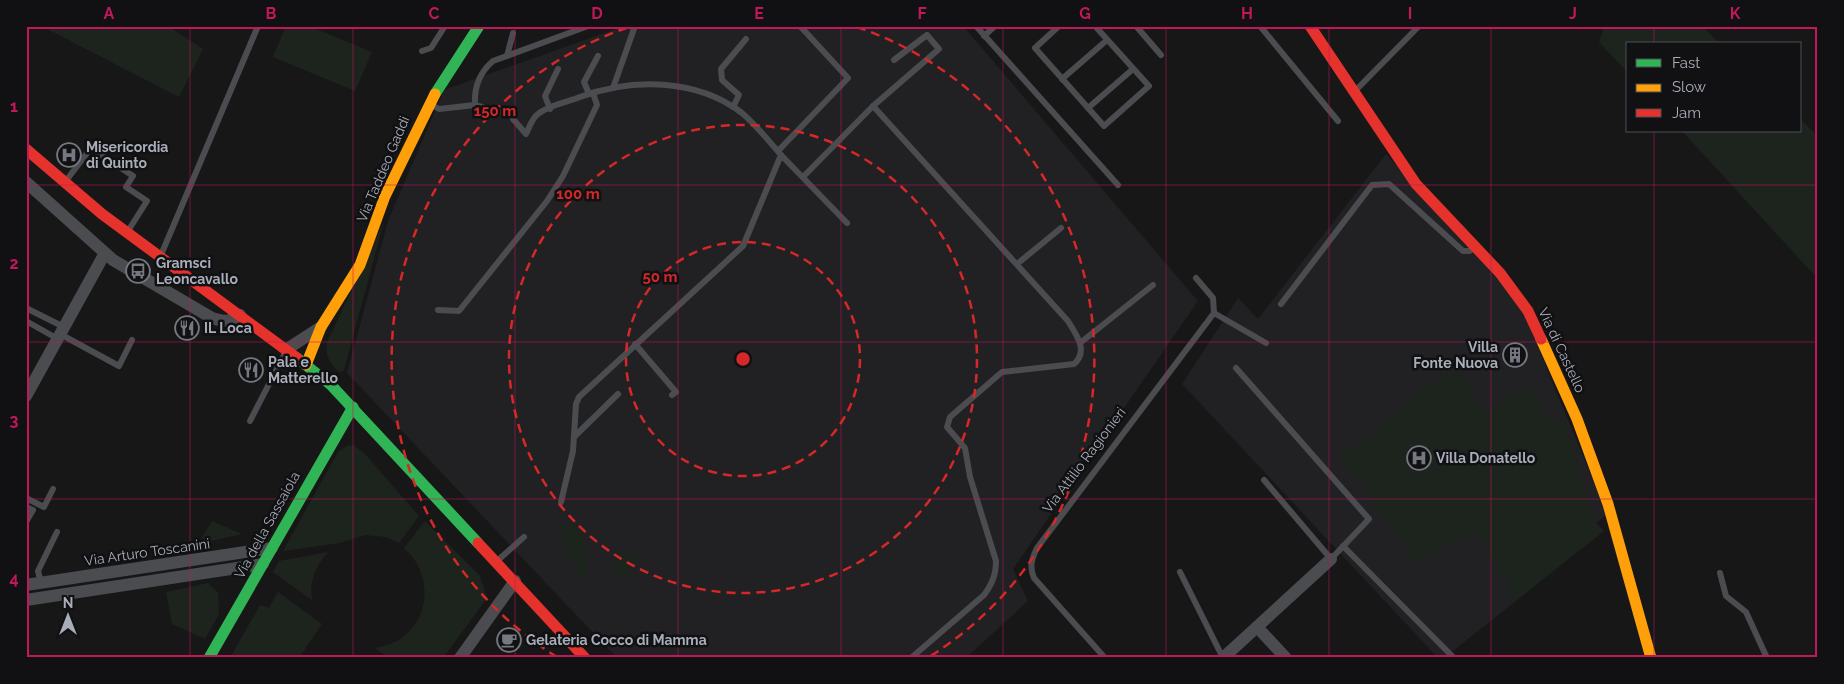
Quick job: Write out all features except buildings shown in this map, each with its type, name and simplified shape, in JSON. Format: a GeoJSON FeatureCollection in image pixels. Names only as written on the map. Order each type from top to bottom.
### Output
{"type":"FeatureCollection","features":[{"type":"Feature","properties":{"kind":"street","name":"Via Taddeo Gaddi"},"geometry":{"type":"LineString","coordinates":[[306,365],[321,327],[360,265],[384,196],[429,103],[479,26]]}},
{"type":"Feature","properties":{"kind":"street","name":"Via di Castello"},"geometry":{"type":"LineString","coordinates":[[1310,26],[1416,184],[1500,273],[1528,311],[1553,362],[1608,504],[1651,658]]}},
{"type":"Feature","properties":{"kind":"street"},"geometry":{"type":"LineString","coordinates":[[26,150],[64,183],[330,384],[585,658]]}},
{"type":"Feature","properties":{"kind":"street"},"geometry":{"type":"LineString","coordinates":[[26,182],[105,252],[126,268],[212,318],[226,321],[240,315]]}},
{"type":"Feature","properties":{"kind":"street"},"geometry":{"type":"LineString","coordinates":[[26,396],[105,252]]}},
{"type":"Feature","properties":{"kind":"street","name":"Via Taddeo Gaddi"},"geometry":{"type":"LineString","coordinates":[[286,350],[321,327]]}},
{"type":"Feature","properties":{"kind":"street","name":"Via della Sassaiola"},"geometry":{"type":"LineString","coordinates":[[209,658],[353,407]]}},
{"type":"Feature","properties":{"kind":"street","name":"Via Arturo Toscanini"},"geometry":{"type":"LineString","coordinates":[[26,585],[272,548]]}},
{"type":"Feature","properties":{"kind":"street"},"geometry":{"type":"LineString","coordinates":[[1223,658],[1331,559]]}},
{"type":"Feature","properties":{"kind":"street","name":"Via Arturo Toscanini"},"geometry":{"type":"LineString","coordinates":[[26,600],[263,564]]}},
{"type":"Feature","properties":{"kind":"street"},"geometry":{"type":"LineString","coordinates":[[460,658],[515,582]]}},
{"type":"Feature","properties":{"kind":"street"},"geometry":{"type":"LineString","coordinates":[[1257,627],[1286,658]]}},
{"type":"Feature","properties":{"kind":"lane"},"geometry":{"type":"LineString","coordinates":[[161,256],[258,26]]}},
{"type":"Feature","properties":{"kind":"lane"},"geometry":{"type":"LineString","coordinates":[[422,51],[431,48],[444,26]]}},
{"type":"Feature","properties":{"kind":"lane"},"geometry":{"type":"LineString","coordinates":[[475,105],[476,86],[484,68],[493,61],[588,26]]}},
{"type":"Feature","properties":{"kind":"lane"},"geometry":{"type":"LineString","coordinates":[[612,88],[635,26]]}},
{"type":"Feature","properties":{"kind":"lane"},"geometry":{"type":"LineString","coordinates":[[561,502],[567,484],[574,437],[576,404],[579,397],[744,246],[780,153],[848,78],[800,26]]}},
{"type":"Feature","properties":{"kind":"lane"},"geometry":{"type":"LineString","coordinates":[[976,26],[1118,185]]}},
{"type":"Feature","properties":{"kind":"lane"},"geometry":{"type":"LineString","coordinates":[[984,36],[995,26]]}},
{"type":"Feature","properties":{"kind":"lane"},"geometry":{"type":"LineString","coordinates":[[1059,26],[1035,48],[1104,126],[1149,86],[1095,26]]}},
{"type":"Feature","properties":{"kind":"lane"},"geometry":{"type":"LineString","coordinates":[[1136,26],[1162,55]]}},
{"type":"Feature","properties":{"kind":"lane"},"geometry":{"type":"LineString","coordinates":[[1260,26],[1338,121]]}},
{"type":"Feature","properties":{"kind":"lane"},"geometry":{"type":"LineString","coordinates":[[1354,92],[1419,26]]}},
{"type":"Feature","properties":{"kind":"lane"},"geometry":{"type":"LineString","coordinates":[[507,56],[513,34]]}},
{"type":"Feature","properties":{"kind":"lane"},"geometry":{"type":"LineString","coordinates":[[802,177],[873,106],[939,49],[927,35],[894,60]]}},
{"type":"Feature","properties":{"kind":"lane"},"geometry":{"type":"LineString","coordinates":[[733,107],[739,95],[722,80],[721,69],[746,39]]}},
{"type":"Feature","properties":{"kind":"lane"},"geometry":{"type":"LineString","coordinates":[[1062,79],[1107,40]]}},
{"type":"Feature","properties":{"kind":"lane"},"geometry":{"type":"LineString","coordinates":[[438,310],[459,311],[547,201],[563,176],[596,106],[584,82],[598,56]]}},
{"type":"Feature","properties":{"kind":"lane"},"geometry":{"type":"LineString","coordinates":[[550,109],[545,96],[558,69]]}},
{"type":"Feature","properties":{"kind":"lane"},"geometry":{"type":"LineString","coordinates":[[1088,108],[1133,69]]}},
{"type":"Feature","properties":{"kind":"lane"},"geometry":{"type":"LineString","coordinates":[[513,119],[526,134],[538,113],[591,93],[644,84],[682,87],[713,97],[733,107],[749,120],[847,223]]}},
{"type":"Feature","properties":{"kind":"lane"},"geometry":{"type":"LineString","coordinates":[[429,103],[439,109],[464,104],[499,112]]}},
{"type":"Feature","properties":{"kind":"lane"},"geometry":{"type":"LineString","coordinates":[[873,106],[1068,321],[1080,343],[1081,354],[1074,364],[1002,372],[950,417],[947,427],[965,448],[970,477],[996,562],[996,570],[984,595],[911,658]]}},
{"type":"Feature","properties":{"kind":"lane"},"geometry":{"type":"LineString","coordinates":[[64,183],[91,148],[133,176],[126,186],[147,201],[128,232]]}},
{"type":"Feature","properties":{"kind":"lane"},"geometry":{"type":"LineString","coordinates":[[1281,304],[1372,185],[1389,184],[1396,189],[1463,251],[1470,251],[1475,245]]}},
{"type":"Feature","properties":{"kind":"lane"},"geometry":{"type":"LineString","coordinates":[[1017,264],[1061,228]]}},
{"type":"Feature","properties":{"kind":"lane"},"geometry":{"type":"LineString","coordinates":[[1196,278],[1213,298],[1214,312],[1266,343]]}},
{"type":"Feature","properties":{"kind":"lane"},"geometry":{"type":"LineString","coordinates":[[1080,343],[1153,285]]}},
{"type":"Feature","properties":{"kind":"lane"},"geometry":{"type":"LineString","coordinates":[[26,308],[61,334],[119,366],[132,340]]}},
{"type":"Feature","properties":{"kind":"lane","name":"Via Attilio Ragionieri"},"geometry":{"type":"LineString","coordinates":[[1105,658],[1034,578],[1031,572],[1032,557],[1044,537],[1214,312]]}},
{"type":"Feature","properties":{"kind":"lane"},"geometry":{"type":"LineString","coordinates":[[26,321],[61,334]]}},
{"type":"Feature","properties":{"kind":"lane"},"geometry":{"type":"LineString","coordinates":[[635,344],[676,392],[672,395]]}},
{"type":"Feature","properties":{"kind":"lane"},"geometry":{"type":"LineString","coordinates":[[250,421],[286,350]]}},
{"type":"Feature","properties":{"kind":"lane"},"geometry":{"type":"LineString","coordinates":[[1236,368],[1369,519],[1331,559],[1264,480]]}},
{"type":"Feature","properties":{"kind":"lane"},"geometry":{"type":"LineString","coordinates":[[574,437],[618,394]]}},
{"type":"Feature","properties":{"kind":"lane"},"geometry":{"type":"LineString","coordinates":[[26,498],[44,507],[53,489]]}},
{"type":"Feature","properties":{"kind":"lane"},"geometry":{"type":"LineString","coordinates":[[26,506],[33,510],[26,522]]}},
{"type":"Feature","properties":{"kind":"lane"},"geometry":{"type":"LineString","coordinates":[[41,583],[38,571],[57,532]]}},
{"type":"Feature","properties":{"kind":"lane"},"geometry":{"type":"LineString","coordinates":[[496,562],[524,537]]}},
{"type":"Feature","properties":{"kind":"lane"},"geometry":{"type":"LineString","coordinates":[[1343,546],[1454,658]]}},
{"type":"Feature","properties":{"kind":"lane"},"geometry":{"type":"LineString","coordinates":[[1180,572],[1223,658]]}},
{"type":"Feature","properties":{"kind":"lane"},"geometry":{"type":"LineString","coordinates":[[1720,573],[1726,596],[1746,612],[1767,658]]}},
{"type":"Feature","properties":{"kind":"shaded area"},"geometry":{"type":"Polygon","coordinates":[[[50,26],[168,26],[203,49],[179,97],[49,30],[50,26]]]}},
{"type":"Feature","properties":{"kind":"shaded area"},"geometry":{"type":"Polygon","coordinates":[[[286,26],[309,26],[372,52],[355,91],[273,57],[286,26]]]}},
{"type":"Feature","properties":{"kind":"shaded area"},"geometry":{"type":"Polygon","coordinates":[[[624,26],[963,26],[1198,301],[1013,569],[1028,601],[966,658],[617,658],[347,373],[388,221],[444,90],[624,26]]]}},
{"type":"Feature","properties":{"kind":"shaded area"},"geometry":{"type":"Polygon","coordinates":[[[1605,26],[1702,26],[1718,42],[1626,42],[1626,71],[1599,42],[1605,26]]]}},
{"type":"Feature","properties":{"kind":"shaded area"},"geometry":{"type":"Polygon","coordinates":[[[1802,121],[1818,136],[1818,279],[1683,132],[1802,132],[1802,121]]]}},
{"type":"Feature","properties":{"kind":"shaded area","name":"Villa Donatello"},"geometry":{"type":"Polygon","coordinates":[[[1386,154],[1498,275],[1525,316],[1607,514],[1596,523],[1604,531],[1444,658],[1438,658],[1182,384],[1238,298],[1258,319],[1386,154]]]}},
{"type":"Feature","properties":{"kind":"shaded area"},"geometry":{"type":"Polygon","coordinates":[[[384,222],[344,371],[339,372],[328,358],[327,342],[384,222]]]}},
{"type":"Feature","properties":{"kind":"shaded area"},"geometry":{"type":"Polygon","coordinates":[[[1454,367],[1486,411],[1530,384],[1550,420],[1564,418],[1596,523],[1604,531],[1516,600],[1475,531],[1414,561],[1340,456],[1454,367]]]}},
{"type":"Feature","properties":{"kind":"shaded area"},"geometry":{"type":"Polygon","coordinates":[[[353,445],[364,453],[419,516],[399,543],[386,537],[365,535],[340,543],[283,551],[338,452],[347,446],[353,445]]]}},
{"type":"Feature","properties":{"kind":"shaded area"},"geometry":{"type":"Polygon","coordinates":[[[212,521],[242,534],[198,544],[212,521]]]}},
{"type":"Feature","properties":{"kind":"shaded area"},"geometry":{"type":"Polygon","coordinates":[[[425,521],[480,576],[487,598],[443,658],[389,658],[375,648],[397,641],[409,632],[417,622],[422,609],[424,583],[420,570],[404,548],[425,521]]]}},
{"type":"Feature","properties":{"kind":"shaded area"},"geometry":{"type":"Polygon","coordinates":[[[568,523],[575,525],[580,530],[586,542],[589,571],[588,575],[584,578],[572,563],[562,537],[562,525],[568,523]]]}},
{"type":"Feature","properties":{"kind":"shaded area"},"geometry":{"type":"Polygon","coordinates":[[[328,552],[320,562],[314,575],[311,588],[313,601],[273,572],[279,561],[328,552]]]}},
{"type":"Feature","properties":{"kind":"shaded area"},"geometry":{"type":"Polygon","coordinates":[[[624,553],[632,556],[635,564],[632,572],[624,575],[616,572],[613,564],[616,556],[624,553]]]}},
{"type":"Feature","properties":{"kind":"shaded area"},"geometry":{"type":"Polygon","coordinates":[[[208,583],[218,593],[219,614],[205,639],[172,624],[166,592],[208,583]]]}},
{"type":"Feature","properties":{"kind":"shaded area"},"geometry":{"type":"Polygon","coordinates":[[[278,592],[322,624],[299,658],[230,658],[260,605],[269,608],[278,592]]]}},
{"type":"Feature","properties":{"kind":"traffic: fast"},"geometry":{"type":"LineString","coordinates":[[435,94],[479,26]]}},
{"type":"Feature","properties":{"kind":"traffic: fast"},"geometry":{"type":"LineString","coordinates":[[297,358],[331,385],[478,543]]}},
{"type":"Feature","properties":{"kind":"traffic: fast"},"geometry":{"type":"LineString","coordinates":[[209,658],[353,407]]}},
{"type":"Feature","properties":{"kind":"traffic: slow"},"geometry":{"type":"LineString","coordinates":[[306,365],[321,327],[360,265],[385,196],[435,94]]}},
{"type":"Feature","properties":{"kind":"traffic: slow"},"geometry":{"type":"LineString","coordinates":[[1541,339],[1577,419],[1608,504],[1651,658]]}},
{"type":"Feature","properties":{"kind":"traffic: jam"},"geometry":{"type":"LineString","coordinates":[[1310,26],[1416,184],[1500,273],[1528,311],[1541,339]]}},
{"type":"Feature","properties":{"kind":"traffic: jam"},"geometry":{"type":"LineString","coordinates":[[26,149],[102,214],[297,358]]}},
{"type":"Feature","properties":{"kind":"traffic: jam"},"geometry":{"type":"LineString","coordinates":[[478,543],[585,658]]}},
{"type":"Feature","properties":{"kind":"place","name":"Misericordia di Quinto"},"geometry":{"type":"Point","coordinates":[69,155]}},
{"type":"Feature","properties":{"kind":"place","name":"Gramsci Leoncavallo"},"geometry":{"type":"Point","coordinates":[138,271]}},
{"type":"Feature","properties":{"kind":"place","name":"IL Loca"},"geometry":{"type":"Point","coordinates":[187,328]}},
{"type":"Feature","properties":{"kind":"place","name":"Villa Fonte Nuova"},"geometry":{"type":"Point","coordinates":[1515,355]}},
{"type":"Feature","properties":{"kind":"place","name":"Pala e Matterello"},"geometry":{"type":"Point","coordinates":[251,370]}},
{"type":"Feature","properties":{"kind":"place","name":"Villa Donatello"},"geometry":{"type":"Point","coordinates":[1419,458]}},
{"type":"Feature","properties":{"kind":"place","name":"Gelateria Cocco di Mamma"},"geometry":{"type":"Point","coordinates":[509,640]}}]}
